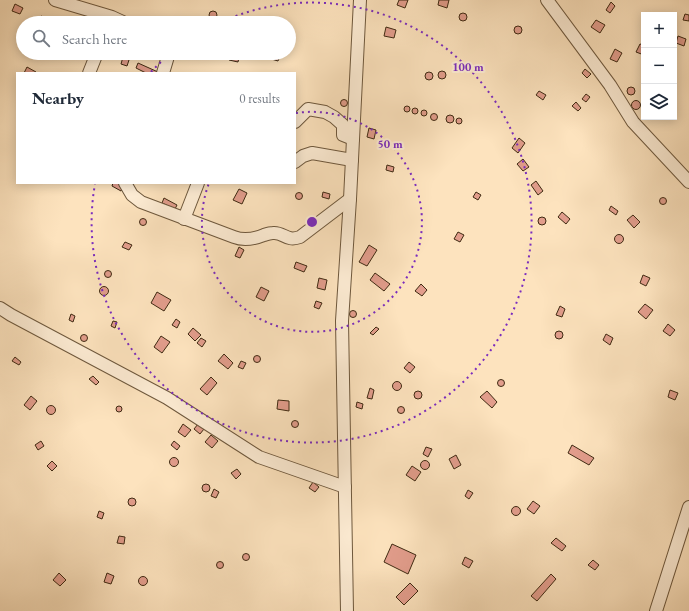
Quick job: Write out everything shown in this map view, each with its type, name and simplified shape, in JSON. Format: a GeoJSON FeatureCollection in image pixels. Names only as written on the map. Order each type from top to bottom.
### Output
{"type":"FeatureCollection","features":[{"type":"Feature","properties":{"kind":"street"},"geometry":{"type":"LineString","coordinates":[[55,0],[100,16]]}},
{"type":"Feature","properties":{"kind":"street"},"geometry":{"type":"LineString","coordinates":[[347,611],[342,321],[360,0]]}},
{"type":"Feature","properties":{"kind":"street"},"geometry":{"type":"LineString","coordinates":[[548,0],[610,84],[633,122],[689,182]]}},
{"type":"Feature","properties":{"kind":"street"},"geometry":{"type":"LineString","coordinates":[[89,72],[94,60]]}},
{"type":"Feature","properties":{"kind":"street"},"geometry":{"type":"LineString","coordinates":[[162,72],[167,60]]}},
{"type":"Feature","properties":{"kind":"street"},"geometry":{"type":"LineString","coordinates":[[296,121],[308,109],[325,112],[334,117],[343,125],[343,135],[353,139]]}},
{"type":"Feature","properties":{"kind":"street"},"geometry":{"type":"LineString","coordinates":[[296,161],[303,156],[312,153],[352,160]]}},
{"type":"Feature","properties":{"kind":"street"},"geometry":{"type":"LineString","coordinates":[[125,184],[132,195],[141,202],[238,239],[249,240],[273,232],[289,238],[297,239],[350,199]]}},
{"type":"Feature","properties":{"kind":"street"},"geometry":{"type":"LineString","coordinates":[[184,219],[198,184]]}},
{"type":"Feature","properties":{"kind":"street"},"geometry":{"type":"LineString","coordinates":[[0,308],[166,398],[259,457],[345,486]]}},
{"type":"Feature","properties":{"kind":"street"},"geometry":{"type":"LineString","coordinates":[[656,611],[689,507]]}},
{"type":"Feature","properties":{"kind":"building"},"geometry":{"type":"Polygon","coordinates":[[[399,0],[408,0],[405,8],[397,5],[399,0]]]}},
{"type":"Feature","properties":{"kind":"building"},"geometry":{"type":"Polygon","coordinates":[[[439,0],[449,0],[447,8],[438,5],[439,0]]]}},
{"type":"Feature","properties":{"kind":"building"},"geometry":{"type":"Polygon","coordinates":[[[611,2],[615,6],[610,13],[606,10],[611,2]]]}},
{"type":"Feature","properties":{"kind":"building"},"geometry":{"type":"Polygon","coordinates":[[[15,4],[23,8],[20,14],[12,11],[15,4]]]}},
{"type":"Feature","properties":{"kind":"building"},"geometry":{"type":"Polygon","coordinates":[[[211,11],[215,11],[217,16],[209,16],[211,11]]]}},
{"type":"Feature","properties":{"kind":"building"},"geometry":{"type":"Polygon","coordinates":[[[461,13],[465,13],[467,17],[465,21],[461,21],[459,19],[459,15],[461,13]]]}},
{"type":"Feature","properties":{"kind":"building"},"geometry":{"type":"Polygon","coordinates":[[[685,14],[689,15],[689,21],[683,20],[685,14]]]}},
{"type":"Feature","properties":{"kind":"building"},"geometry":{"type":"Polygon","coordinates":[[[596,20],[605,25],[600,33],[591,27],[596,20]]]}},
{"type":"Feature","properties":{"kind":"building"},"geometry":{"type":"Polygon","coordinates":[[[516,26],[520,26],[522,30],[520,34],[516,34],[514,32],[514,28],[516,26]]]}},
{"type":"Feature","properties":{"kind":"building"},"geometry":{"type":"Polygon","coordinates":[[[386,27],[396,30],[394,38],[384,36],[386,27]]]}},
{"type":"Feature","properties":{"kind":"building"},"geometry":{"type":"Polygon","coordinates":[[[678,36],[686,39],[684,46],[677,43],[678,36]]]}},
{"type":"Feature","properties":{"kind":"building"},"geometry":{"type":"Polygon","coordinates":[[[640,44],[641,44],[641,54],[636,52],[640,44]]]}},
{"type":"Feature","properties":{"kind":"building"},"geometry":{"type":"Polygon","coordinates":[[[615,49],[622,53],[617,62],[610,59],[615,49]]]}},
{"type":"Feature","properties":{"kind":"building"},"geometry":{"type":"Polygon","coordinates":[[[122,60],[129,60],[127,66],[121,64],[122,60]]]}},
{"type":"Feature","properties":{"kind":"building"},"geometry":{"type":"Polygon","coordinates":[[[138,63],[158,72],[144,72],[136,68],[138,63]]]}},
{"type":"Feature","properties":{"kind":"building"},"geometry":{"type":"Polygon","coordinates":[[[27,67],[36,72],[24,72],[27,67]]]}},
{"type":"Feature","properties":{"kind":"building"},"geometry":{"type":"Polygon","coordinates":[[[585,69],[591,74],[587,78],[582,73],[585,69]]]}},
{"type":"Feature","properties":{"kind":"building"},"geometry":{"type":"Polygon","coordinates":[[[440,71],[444,71],[446,75],[444,79],[440,79],[438,77],[438,73],[440,71]]]}},
{"type":"Feature","properties":{"kind":"building"},"geometry":{"type":"Polygon","coordinates":[[[427,72],[431,72],[433,76],[431,80],[427,80],[425,78],[425,74],[427,72]]]}},
{"type":"Feature","properties":{"kind":"building"},"geometry":{"type":"Polygon","coordinates":[[[631,87],[634,88],[634,94],[631,95],[628,94],[627,91],[628,88],[631,87]]]}},
{"type":"Feature","properties":{"kind":"building"},"geometry":{"type":"Polygon","coordinates":[[[539,91],[546,95],[543,100],[536,95],[539,91]]]}},
{"type":"Feature","properties":{"kind":"building"},"geometry":{"type":"Polygon","coordinates":[[[586,94],[590,97],[586,102],[582,99],[586,94]]]}},
{"type":"Feature","properties":{"kind":"building"},"geometry":{"type":"Polygon","coordinates":[[[344,100],[347,103],[344,106],[341,103],[344,100]]]}},
{"type":"Feature","properties":{"kind":"building"},"geometry":{"type":"Polygon","coordinates":[[[636,100],[640,103],[640,107],[636,110],[631,105],[636,100]]]}},
{"type":"Feature","properties":{"kind":"building"},"geometry":{"type":"Polygon","coordinates":[[[576,102],[581,108],[578,111],[572,106],[576,102]]]}},
{"type":"Feature","properties":{"kind":"building"},"geometry":{"type":"Polygon","coordinates":[[[407,106],[410,109],[407,112],[404,109],[407,106]]]}},
{"type":"Feature","properties":{"kind":"building"},"geometry":{"type":"Polygon","coordinates":[[[415,108],[418,111],[415,114],[412,111],[415,108]]]}},
{"type":"Feature","properties":{"kind":"building"},"geometry":{"type":"Polygon","coordinates":[[[424,110],[427,113],[424,116],[421,113],[424,110]]]}},
{"type":"Feature","properties":{"kind":"building"},"geometry":{"type":"Polygon","coordinates":[[[434,113],[437,114],[437,120],[434,121],[431,120],[430,117],[431,114],[434,113]]]}},
{"type":"Feature","properties":{"kind":"building"},"geometry":{"type":"Polygon","coordinates":[[[448,115],[452,115],[454,119],[452,123],[448,123],[446,121],[446,117],[448,115]]]}},
{"type":"Feature","properties":{"kind":"building"},"geometry":{"type":"Polygon","coordinates":[[[459,118],[462,121],[459,124],[456,121],[459,118]]]}},
{"type":"Feature","properties":{"kind":"building"},"geometry":{"type":"Polygon","coordinates":[[[369,128],[376,130],[374,139],[367,137],[369,128]]]}},
{"type":"Feature","properties":{"kind":"building"},"geometry":{"type":"Polygon","coordinates":[[[519,138],[525,143],[518,153],[512,148],[519,138]]]}},
{"type":"Feature","properties":{"kind":"building"},"geometry":{"type":"Polygon","coordinates":[[[523,159],[529,167],[523,171],[517,164],[523,159]]]}},
{"type":"Feature","properties":{"kind":"building"},"geometry":{"type":"Polygon","coordinates":[[[387,165],[394,167],[393,172],[386,170],[387,165]]]}},
{"type":"Feature","properties":{"kind":"building"},"geometry":{"type":"Polygon","coordinates":[[[536,181],[543,191],[538,195],[531,185],[536,181]]]}},
{"type":"Feature","properties":{"kind":"building"},"geometry":{"type":"Polygon","coordinates":[[[113,184],[121,184],[124,186],[121,191],[112,186],[113,184]]]}},
{"type":"Feature","properties":{"kind":"building"},"geometry":{"type":"Polygon","coordinates":[[[239,189],[247,193],[242,204],[233,200],[239,189]]]}},
{"type":"Feature","properties":{"kind":"building"},"geometry":{"type":"Polygon","coordinates":[[[323,192],[330,194],[329,199],[322,197],[323,192]]]}},
{"type":"Feature","properties":{"kind":"building"},"geometry":{"type":"Polygon","coordinates":[[[476,192],[481,195],[478,200],[473,197],[476,192]]]}},
{"type":"Feature","properties":{"kind":"building"},"geometry":{"type":"Polygon","coordinates":[[[299,193],[302,196],[299,199],[296,196],[299,193]]]}},
{"type":"Feature","properties":{"kind":"building"},"geometry":{"type":"Polygon","coordinates":[[[663,197],[666,198],[666,204],[663,205],[660,204],[659,201],[660,198],[663,197]]]}},
{"type":"Feature","properties":{"kind":"building"},"geometry":{"type":"Polygon","coordinates":[[[164,198],[177,205],[175,209],[162,203],[164,198]]]}},
{"type":"Feature","properties":{"kind":"building"},"geometry":{"type":"Polygon","coordinates":[[[611,206],[618,211],[616,215],[609,210],[611,206]]]}},
{"type":"Feature","properties":{"kind":"building"},"geometry":{"type":"Polygon","coordinates":[[[562,212],[570,219],[566,224],[558,217],[562,212]]]}},
{"type":"Feature","properties":{"kind":"building"},"geometry":{"type":"Polygon","coordinates":[[[633,215],[640,222],[634,228],[627,220],[633,215]]]}},
{"type":"Feature","properties":{"kind":"building"},"geometry":{"type":"Polygon","coordinates":[[[540,217],[544,217],[546,221],[544,225],[540,225],[538,223],[538,219],[540,217]]]}},
{"type":"Feature","properties":{"kind":"building"},"geometry":{"type":"Polygon","coordinates":[[[143,219],[146,222],[143,225],[140,222],[143,219]]]}},
{"type":"Feature","properties":{"kind":"building"},"geometry":{"type":"Polygon","coordinates":[[[458,232],[464,235],[460,242],[454,239],[458,232]]]}},
{"type":"Feature","properties":{"kind":"building"},"geometry":{"type":"Polygon","coordinates":[[[617,235],[621,235],[623,239],[621,243],[617,243],[615,241],[615,237],[617,235]]]}},
{"type":"Feature","properties":{"kind":"building"},"geometry":{"type":"Polygon","coordinates":[[[125,242],[132,245],[129,250],[122,247],[125,242]]]}},
{"type":"Feature","properties":{"kind":"building"},"geometry":{"type":"Polygon","coordinates":[[[369,245],[377,250],[367,266],[359,262],[369,245]]]}},
{"type":"Feature","properties":{"kind":"building"},"geometry":{"type":"Polygon","coordinates":[[[239,247],[244,250],[240,258],[235,256],[239,247]]]}},
{"type":"Feature","properties":{"kind":"building"},"geometry":{"type":"Polygon","coordinates":[[[296,262],[307,266],[304,272],[294,268],[296,262]]]}},
{"type":"Feature","properties":{"kind":"building"},"geometry":{"type":"Polygon","coordinates":[[[108,271],[111,274],[108,277],[105,274],[108,271]]]}},
{"type":"Feature","properties":{"kind":"building"},"geometry":{"type":"Polygon","coordinates":[[[375,273],[390,284],[384,291],[370,280],[375,273]]]}},
{"type":"Feature","properties":{"kind":"building"},"geometry":{"type":"Polygon","coordinates":[[[643,275],[650,278],[646,286],[640,283],[643,275]]]}},
{"type":"Feature","properties":{"kind":"building"},"geometry":{"type":"Polygon","coordinates":[[[319,278],[327,280],[325,290],[317,288],[319,278]]]}},
{"type":"Feature","properties":{"kind":"building"},"geometry":{"type":"Polygon","coordinates":[[[421,284],[427,290],[422,296],[415,291],[421,284]]]}},
{"type":"Feature","properties":{"kind":"building"},"geometry":{"type":"Polygon","coordinates":[[[102,287],[106,287],[108,291],[106,295],[102,295],[100,293],[100,289],[102,287]]]}},
{"type":"Feature","properties":{"kind":"building"},"geometry":{"type":"Polygon","coordinates":[[[261,287],[269,291],[264,301],[256,297],[261,287]]]}},
{"type":"Feature","properties":{"kind":"building"},"geometry":{"type":"Polygon","coordinates":[[[157,292],[171,300],[164,311],[151,303],[157,292]]]}},
{"type":"Feature","properties":{"kind":"building"},"geometry":{"type":"Polygon","coordinates":[[[316,301],[322,303],[319,309],[314,307],[316,301]]]}},
{"type":"Feature","properties":{"kind":"building"},"geometry":{"type":"Polygon","coordinates":[[[645,304],[653,310],[646,319],[638,312],[645,304]]]}},
{"type":"Feature","properties":{"kind":"building"},"geometry":{"type":"Polygon","coordinates":[[[560,306],[565,309],[562,317],[556,315],[560,306]]]}},
{"type":"Feature","properties":{"kind":"building"},"geometry":{"type":"Polygon","coordinates":[[[353,311],[356,314],[353,317],[350,314],[353,311]]]}},
{"type":"Feature","properties":{"kind":"building"},"geometry":{"type":"Polygon","coordinates":[[[71,314],[75,316],[73,322],[69,320],[71,314]]]}},
{"type":"Feature","properties":{"kind":"building"},"geometry":{"type":"Polygon","coordinates":[[[176,319],[180,322],[177,328],[172,325],[176,319]]]}},
{"type":"Feature","properties":{"kind":"building"},"geometry":{"type":"Polygon","coordinates":[[[113,321],[117,322],[115,328],[111,326],[113,321]]]}},
{"type":"Feature","properties":{"kind":"building"},"geometry":{"type":"Polygon","coordinates":[[[668,324],[675,330],[670,336],[663,331],[668,324]]]}},
{"type":"Feature","properties":{"kind":"building"},"geometry":{"type":"Polygon","coordinates":[[[376,327],[379,329],[373,335],[370,333],[376,327]]]}},
{"type":"Feature","properties":{"kind":"building"},"geometry":{"type":"Polygon","coordinates":[[[193,328],[201,335],[195,341],[188,334],[193,328]]]}},
{"type":"Feature","properties":{"kind":"building"},"geometry":{"type":"Polygon","coordinates":[[[559,331],[562,332],[562,338],[559,339],[556,338],[555,335],[556,332],[559,331]]]}},
{"type":"Feature","properties":{"kind":"building"},"geometry":{"type":"Polygon","coordinates":[[[84,334],[87,335],[87,341],[84,342],[81,341],[80,338],[81,335],[84,334]]]}},
{"type":"Feature","properties":{"kind":"building"},"geometry":{"type":"Polygon","coordinates":[[[606,334],[613,338],[610,345],[603,340],[606,334]]]}},
{"type":"Feature","properties":{"kind":"building"},"geometry":{"type":"Polygon","coordinates":[[[161,336],[170,342],[162,353],[154,347],[161,336]]]}},
{"type":"Feature","properties":{"kind":"building"},"geometry":{"type":"Polygon","coordinates":[[[201,338],[206,341],[202,347],[197,343],[201,338]]]}},
{"type":"Feature","properties":{"kind":"building"},"geometry":{"type":"Polygon","coordinates":[[[224,354],[233,363],[228,369],[218,361],[224,354]]]}},
{"type":"Feature","properties":{"kind":"building"},"geometry":{"type":"Polygon","coordinates":[[[257,356],[260,359],[257,362],[254,359],[257,356]]]}},
{"type":"Feature","properties":{"kind":"building"},"geometry":{"type":"Polygon","coordinates":[[[15,357],[21,362],[19,365],[12,361],[15,357]]]}},
{"type":"Feature","properties":{"kind":"building"},"geometry":{"type":"Polygon","coordinates":[[[241,361],[246,363],[243,369],[238,367],[241,361]]]}},
{"type":"Feature","properties":{"kind":"building"},"geometry":{"type":"Polygon","coordinates":[[[409,362],[415,367],[410,373],[404,368],[409,362]]]}},
{"type":"Feature","properties":{"kind":"building"},"geometry":{"type":"Polygon","coordinates":[[[93,376],[99,382],[96,385],[89,379],[93,376]]]}},
{"type":"Feature","properties":{"kind":"building"},"geometry":{"type":"Polygon","coordinates":[[[211,377],[217,383],[207,395],[200,389],[211,377]]]}},
{"type":"Feature","properties":{"kind":"building"},"geometry":{"type":"Polygon","coordinates":[[[501,379],[504,380],[504,386],[501,387],[498,386],[497,383],[498,380],[501,379]]]}},
{"type":"Feature","properties":{"kind":"building"},"geometry":{"type":"Polygon","coordinates":[[[395,382],[399,382],[401,386],[399,390],[395,390],[393,388],[393,384],[395,382]]]}},
{"type":"Feature","properties":{"kind":"building"},"geometry":{"type":"Polygon","coordinates":[[[370,388],[374,390],[372,399],[367,398],[370,388]]]}},
{"type":"Feature","properties":{"kind":"building"},"geometry":{"type":"Polygon","coordinates":[[[670,390],[678,393],[675,400],[668,397],[670,390]]]}},
{"type":"Feature","properties":{"kind":"building"},"geometry":{"type":"Polygon","coordinates":[[[416,391],[420,391],[422,395],[420,399],[416,399],[414,397],[414,393],[416,391]]]}},
{"type":"Feature","properties":{"kind":"building"},"geometry":{"type":"Polygon","coordinates":[[[487,391],[497,402],[492,408],[480,397],[487,391]]]}},
{"type":"Feature","properties":{"kind":"building"},"geometry":{"type":"Polygon","coordinates":[[[31,396],[37,401],[30,410],[24,405],[31,396]]]}},
{"type":"Feature","properties":{"kind":"building"},"geometry":{"type":"Polygon","coordinates":[[[278,400],[289,401],[289,411],[277,409],[278,400]]]}},
{"type":"Feature","properties":{"kind":"building"},"geometry":{"type":"Polygon","coordinates":[[[357,402],[363,404],[362,409],[356,407],[357,402]]]}},
{"type":"Feature","properties":{"kind":"building"},"geometry":{"type":"Polygon","coordinates":[[[49,406],[53,406],[55,410],[53,414],[49,414],[47,412],[47,408],[49,406]]]}},
{"type":"Feature","properties":{"kind":"building"},"geometry":{"type":"Polygon","coordinates":[[[119,406],[122,409],[119,412],[116,409],[119,406]]]}},
{"type":"Feature","properties":{"kind":"building"},"geometry":{"type":"Polygon","coordinates":[[[401,406],[404,407],[404,413],[401,414],[398,413],[397,410],[398,407],[401,406]]]}},
{"type":"Feature","properties":{"kind":"building"},"geometry":{"type":"Polygon","coordinates":[[[295,420],[298,421],[298,427],[295,428],[292,427],[291,424],[292,421],[295,420]]]}},
{"type":"Feature","properties":{"kind":"building"},"geometry":{"type":"Polygon","coordinates":[[[183,424],[191,430],[185,437],[178,432],[183,424]]]}},
{"type":"Feature","properties":{"kind":"building"},"geometry":{"type":"Polygon","coordinates":[[[198,424],[204,429],[200,434],[194,429],[198,424]]]}},
{"type":"Feature","properties":{"kind":"building"},"geometry":{"type":"Polygon","coordinates":[[[211,435],[218,441],[212,448],[205,442],[211,435]]]}},
{"type":"Feature","properties":{"kind":"building"},"geometry":{"type":"Polygon","coordinates":[[[41,441],[44,446],[38,450],[35,445],[41,441]]]}},
{"type":"Feature","properties":{"kind":"building"},"geometry":{"type":"Polygon","coordinates":[[[174,441],[180,446],[177,450],[171,445],[174,441]]]}},
{"type":"Feature","properties":{"kind":"building"},"geometry":{"type":"Polygon","coordinates":[[[572,445],[594,458],[589,465],[568,453],[572,445]]]}},
{"type":"Feature","properties":{"kind":"building"},"geometry":{"type":"Polygon","coordinates":[[[426,447],[432,449],[428,457],[423,454],[426,447]]]}},
{"type":"Feature","properties":{"kind":"building"},"geometry":{"type":"Polygon","coordinates":[[[456,455],[461,465],[454,469],[449,459],[456,455]]]}},
{"type":"Feature","properties":{"kind":"building"},"geometry":{"type":"Polygon","coordinates":[[[174,457],[179,462],[174,467],[169,462],[174,457]]]}},
{"type":"Feature","properties":{"kind":"building"},"geometry":{"type":"Polygon","coordinates":[[[425,460],[430,465],[425,470],[420,465],[425,460]]]}},
{"type":"Feature","properties":{"kind":"building"},"geometry":{"type":"Polygon","coordinates":[[[52,461],[57,466],[52,471],[47,466],[52,461]]]}},
{"type":"Feature","properties":{"kind":"building"},"geometry":{"type":"Polygon","coordinates":[[[412,466],[421,472],[415,481],[406,475],[412,466]]]}},
{"type":"Feature","properties":{"kind":"building"},"geometry":{"type":"Polygon","coordinates":[[[237,469],[241,474],[236,479],[231,473],[237,469]]]}},
{"type":"Feature","properties":{"kind":"building"},"geometry":{"type":"Polygon","coordinates":[[[313,482],[319,487],[315,492],[309,488],[313,482]]]}},
{"type":"Feature","properties":{"kind":"building"},"geometry":{"type":"Polygon","coordinates":[[[204,484],[208,484],[210,488],[208,492],[204,492],[202,490],[202,486],[204,484]]]}},
{"type":"Feature","properties":{"kind":"building"},"geometry":{"type":"Polygon","coordinates":[[[214,489],[219,492],[216,498],[211,496],[214,489]]]}},
{"type":"Feature","properties":{"kind":"building"},"geometry":{"type":"Polygon","coordinates":[[[468,490],[473,493],[469,499],[465,496],[468,490]]]}},
{"type":"Feature","properties":{"kind":"building"},"geometry":{"type":"Polygon","coordinates":[[[132,498],[135,499],[135,505],[132,506],[129,505],[128,502],[129,499],[132,498]]]}},
{"type":"Feature","properties":{"kind":"building"},"geometry":{"type":"Polygon","coordinates":[[[533,501],[540,506],[534,514],[527,509],[533,501]]]}},
{"type":"Feature","properties":{"kind":"building"},"geometry":{"type":"Polygon","coordinates":[[[514,507],[518,507],[520,511],[518,515],[514,515],[512,513],[512,509],[514,507]]]}},
{"type":"Feature","properties":{"kind":"building"},"geometry":{"type":"Polygon","coordinates":[[[99,511],[104,513],[102,519],[97,517],[99,511]]]}},
{"type":"Feature","properties":{"kind":"building"},"geometry":{"type":"Polygon","coordinates":[[[119,536],[125,537],[124,544],[117,543],[119,536]]]}},
{"type":"Feature","properties":{"kind":"building"},"geometry":{"type":"Polygon","coordinates":[[[556,538],[566,546],[562,551],[551,543],[556,538]]]}},
{"type":"Feature","properties":{"kind":"building"},"geometry":{"type":"Polygon","coordinates":[[[392,544],[416,555],[408,574],[384,562],[392,544]]]}},
{"type":"Feature","properties":{"kind":"building"},"geometry":{"type":"Polygon","coordinates":[[[246,553],[250,557],[246,561],[242,557],[246,553]]]}},
{"type":"Feature","properties":{"kind":"building"},"geometry":{"type":"Polygon","coordinates":[[[465,557],[473,561],[469,568],[462,564],[465,557]]]}},
{"type":"Feature","properties":{"kind":"building"},"geometry":{"type":"Polygon","coordinates":[[[593,560],[599,565],[595,570],[588,565],[593,560]]]}},
{"type":"Feature","properties":{"kind":"building"},"geometry":{"type":"Polygon","coordinates":[[[220,561],[224,565],[220,569],[216,565],[220,561]]]}},
{"type":"Feature","properties":{"kind":"building"},"geometry":{"type":"Polygon","coordinates":[[[59,573],[66,580],[60,586],[53,580],[59,573]]]}},
{"type":"Feature","properties":{"kind":"building"},"geometry":{"type":"Polygon","coordinates":[[[107,573],[114,576],[111,584],[104,582],[107,573]]]}},
{"type":"Feature","properties":{"kind":"building"},"geometry":{"type":"Polygon","coordinates":[[[551,574],[556,579],[537,601],[531,596],[551,574]]]}},
{"type":"Feature","properties":{"kind":"building"},"geometry":{"type":"Polygon","coordinates":[[[143,576],[148,581],[143,586],[138,581],[143,576]]]}},
{"type":"Feature","properties":{"kind":"building"},"geometry":{"type":"Polygon","coordinates":[[[410,583],[418,591],[404,605],[396,597],[410,583]]]}}]}
